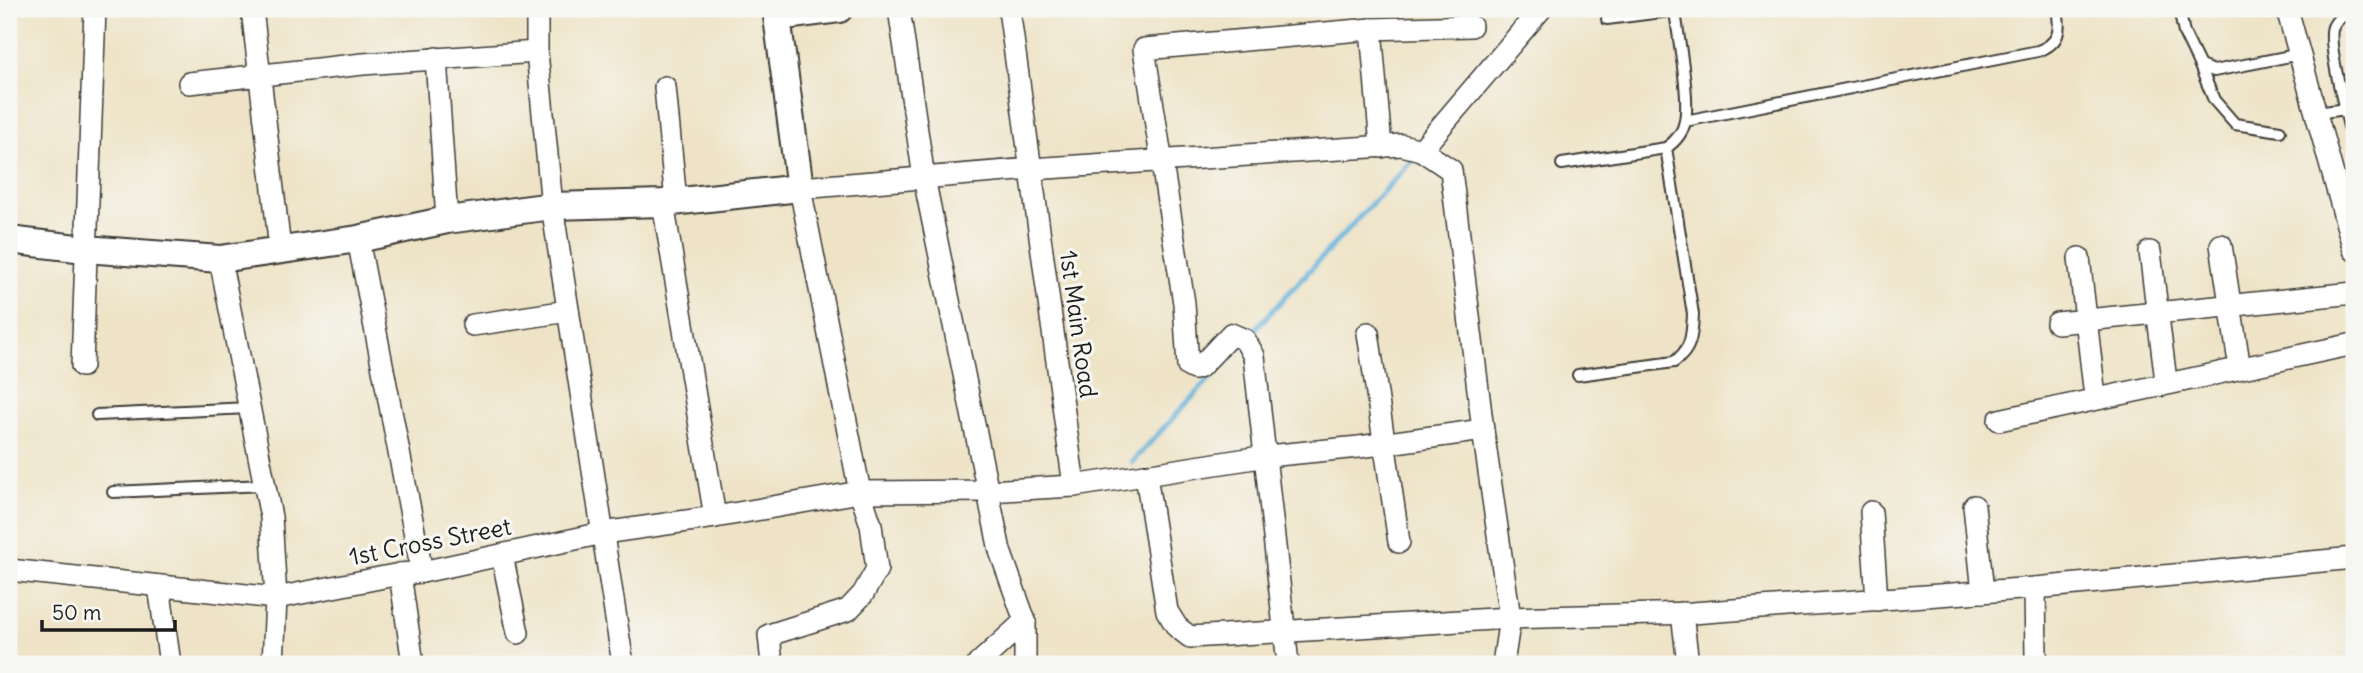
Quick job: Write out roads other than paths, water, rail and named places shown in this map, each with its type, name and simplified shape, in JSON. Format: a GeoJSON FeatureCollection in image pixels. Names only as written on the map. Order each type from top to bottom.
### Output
{"type":"FeatureCollection","features":[{"type":"Feature","properties":{"kind":"street"},"geometry":{"type":"LineString","coordinates":[[82,366],[95,9]]}},
{"type":"Feature","properties":{"kind":"street"},"geometry":{"type":"LineString","coordinates":[[252,9],[280,249]]}},
{"type":"Feature","properties":{"kind":"street"},"geometry":{"type":"LineString","coordinates":[[537,9],[537,52],[552,206],[623,664]]}},
{"type":"Feature","properties":{"kind":"street"},"geometry":{"type":"LineString","coordinates":[[772,664],[769,635],[848,610],[863,594],[877,569],[800,188],[777,13],[839,9]]}},
{"type":"Feature","properties":{"kind":"street"},"geometry":{"type":"LineString","coordinates":[[898,9],[924,178],[1000,551],[1025,621],[1024,664]]}},
{"type":"Feature","properties":{"kind":"street","name":"1st Main Road"},"geometry":{"type":"LineString","coordinates":[[1009,9],[1074,486]]}},
{"type":"Feature","properties":{"kind":"street"},"geometry":{"type":"LineString","coordinates":[[1421,150],[1541,9]]}},
{"type":"Feature","properties":{"kind":"street"},"geometry":{"type":"LineString","coordinates":[[2287,9],[2353,243]]}},
{"type":"Feature","properties":{"kind":"street"},"geometry":{"type":"LineString","coordinates":[[1288,664],[1254,356],[1245,340],[1231,334],[1200,367],[1194,369],[1188,366],[1184,303],[1144,49],[1371,29],[1471,26]]}},
{"type":"Feature","properties":{"kind":"street"},"geometry":{"type":"LineString","coordinates":[[1371,29],[1381,147]]}},
{"type":"Feature","properties":{"kind":"street"},"geometry":{"type":"LineString","coordinates":[[189,83],[436,58],[537,52]]}},
{"type":"Feature","properties":{"kind":"street"},"geometry":{"type":"LineString","coordinates":[[436,58],[447,220]]}},
{"type":"Feature","properties":{"kind":"street"},"geometry":{"type":"LineString","coordinates":[[665,87],[669,202],[715,517]]}},
{"type":"Feature","properties":{"kind":"street"},"geometry":{"type":"LineString","coordinates":[[9,240],[85,249],[220,259],[358,239],[447,220],[552,206],[669,202],[1031,169],[1402,145],[1421,150],[1451,170],[1483,430],[1510,618],[1503,664]]}},
{"type":"Feature","properties":{"kind":"street"},"geometry":{"type":"LineString","coordinates":[[358,239],[422,572]]}},
{"type":"Feature","properties":{"kind":"street"},"geometry":{"type":"LineString","coordinates":[[2221,245],[2238,356]]}},
{"type":"Feature","properties":{"kind":"street"},"geometry":{"type":"LineString","coordinates":[[2150,252],[2165,373]]}},
{"type":"Feature","properties":{"kind":"street"},"geometry":{"type":"LineString","coordinates":[[2079,258],[2094,388]]}},
{"type":"Feature","properties":{"kind":"street"},"geometry":{"type":"LineString","coordinates":[[220,259],[271,517],[276,598],[273,664]]}},
{"type":"Feature","properties":{"kind":"street"},"geometry":{"type":"LineString","coordinates":[[2057,323],[2354,293]]}},
{"type":"Feature","properties":{"kind":"street"},"geometry":{"type":"LineString","coordinates":[[473,325],[568,311]]}},
{"type":"Feature","properties":{"kind":"street"},"geometry":{"type":"LineString","coordinates":[[1368,333],[1399,542]]}},
{"type":"Feature","properties":{"kind":"street"},"geometry":{"type":"LineString","coordinates":[[1999,420],[2354,344]]}},
{"type":"Feature","properties":{"kind":"street","name":"1st Cross Street"},"geometry":{"type":"LineString","coordinates":[[9,570],[276,598],[422,572],[603,533],[860,492],[988,491],[1074,486],[1267,456],[1483,430]]}},
{"type":"Feature","properties":{"kind":"street"},"geometry":{"type":"LineString","coordinates":[[1146,475],[1167,611],[1177,627],[1190,637],[1510,618],[1682,614],[2035,588],[2354,558]]}},
{"type":"Feature","properties":{"kind":"street"},"geometry":{"type":"LineString","coordinates":[[1974,506],[1983,592]]}},
{"type":"Feature","properties":{"kind":"street"},"geometry":{"type":"LineString","coordinates":[[1871,512],[1877,600]]}},
{"type":"Feature","properties":{"kind":"street"},"geometry":{"type":"LineString","coordinates":[[502,555],[519,633]]}},
{"type":"Feature","properties":{"kind":"street"},"geometry":{"type":"LineString","coordinates":[[400,574],[413,664]]}},
{"type":"Feature","properties":{"kind":"street"},"geometry":{"type":"LineString","coordinates":[[159,586],[170,664]]}},
{"type":"Feature","properties":{"kind":"street"},"geometry":{"type":"LineString","coordinates":[[2035,588],[2036,657],[2041,664]]}},
{"type":"Feature","properties":{"kind":"street"},"geometry":{"type":"LineString","coordinates":[[1682,614],[1688,664]]}},
{"type":"Feature","properties":{"kind":"street"},"geometry":{"type":"LineString","coordinates":[[978,664],[1025,621]]}},
{"type":"Feature","properties":{"kind":"lane"},"geometry":{"type":"LineString","coordinates":[[1562,164],[1666,148],[1678,139],[1685,121],[1680,9],[1607,19]]}},
{"type":"Feature","properties":{"kind":"lane"},"geometry":{"type":"LineString","coordinates":[[1685,121],[2038,51],[2050,47],[2057,36],[2060,24],[2057,9]]}},
{"type":"Feature","properties":{"kind":"lane"},"geometry":{"type":"LineString","coordinates":[[2179,9],[2184,33],[2214,100],[2235,124],[2280,131]]}},
{"type":"Feature","properties":{"kind":"lane"},"geometry":{"type":"LineString","coordinates":[[2354,12],[2338,19],[2331,33],[2349,109],[2354,145]]}},
{"type":"Feature","properties":{"kind":"lane"},"geometry":{"type":"LineString","coordinates":[[2200,66],[2214,71],[2300,54]]}},
{"type":"Feature","properties":{"kind":"lane"},"geometry":{"type":"LineString","coordinates":[[2316,113],[2349,109]]}},
{"type":"Feature","properties":{"kind":"lane"},"geometry":{"type":"LineString","coordinates":[[1578,375],[1674,362],[1686,354],[1692,339],[1693,314],[1666,148]]}},
{"type":"Feature","properties":{"kind":"lane"},"geometry":{"type":"LineString","coordinates":[[97,415],[250,408]]}},
{"type":"Feature","properties":{"kind":"lane"},"geometry":{"type":"LineString","coordinates":[[113,492],[265,485]]}},
{"type":"Feature","properties":{"kind":"waterway"},"geometry":{"type":"LineString","coordinates":[[1247,338],[1417,155]]}},
{"type":"Feature","properties":{"kind":"waterway"},"geometry":{"type":"LineString","coordinates":[[1132,462],[1241,345]]}}]}
